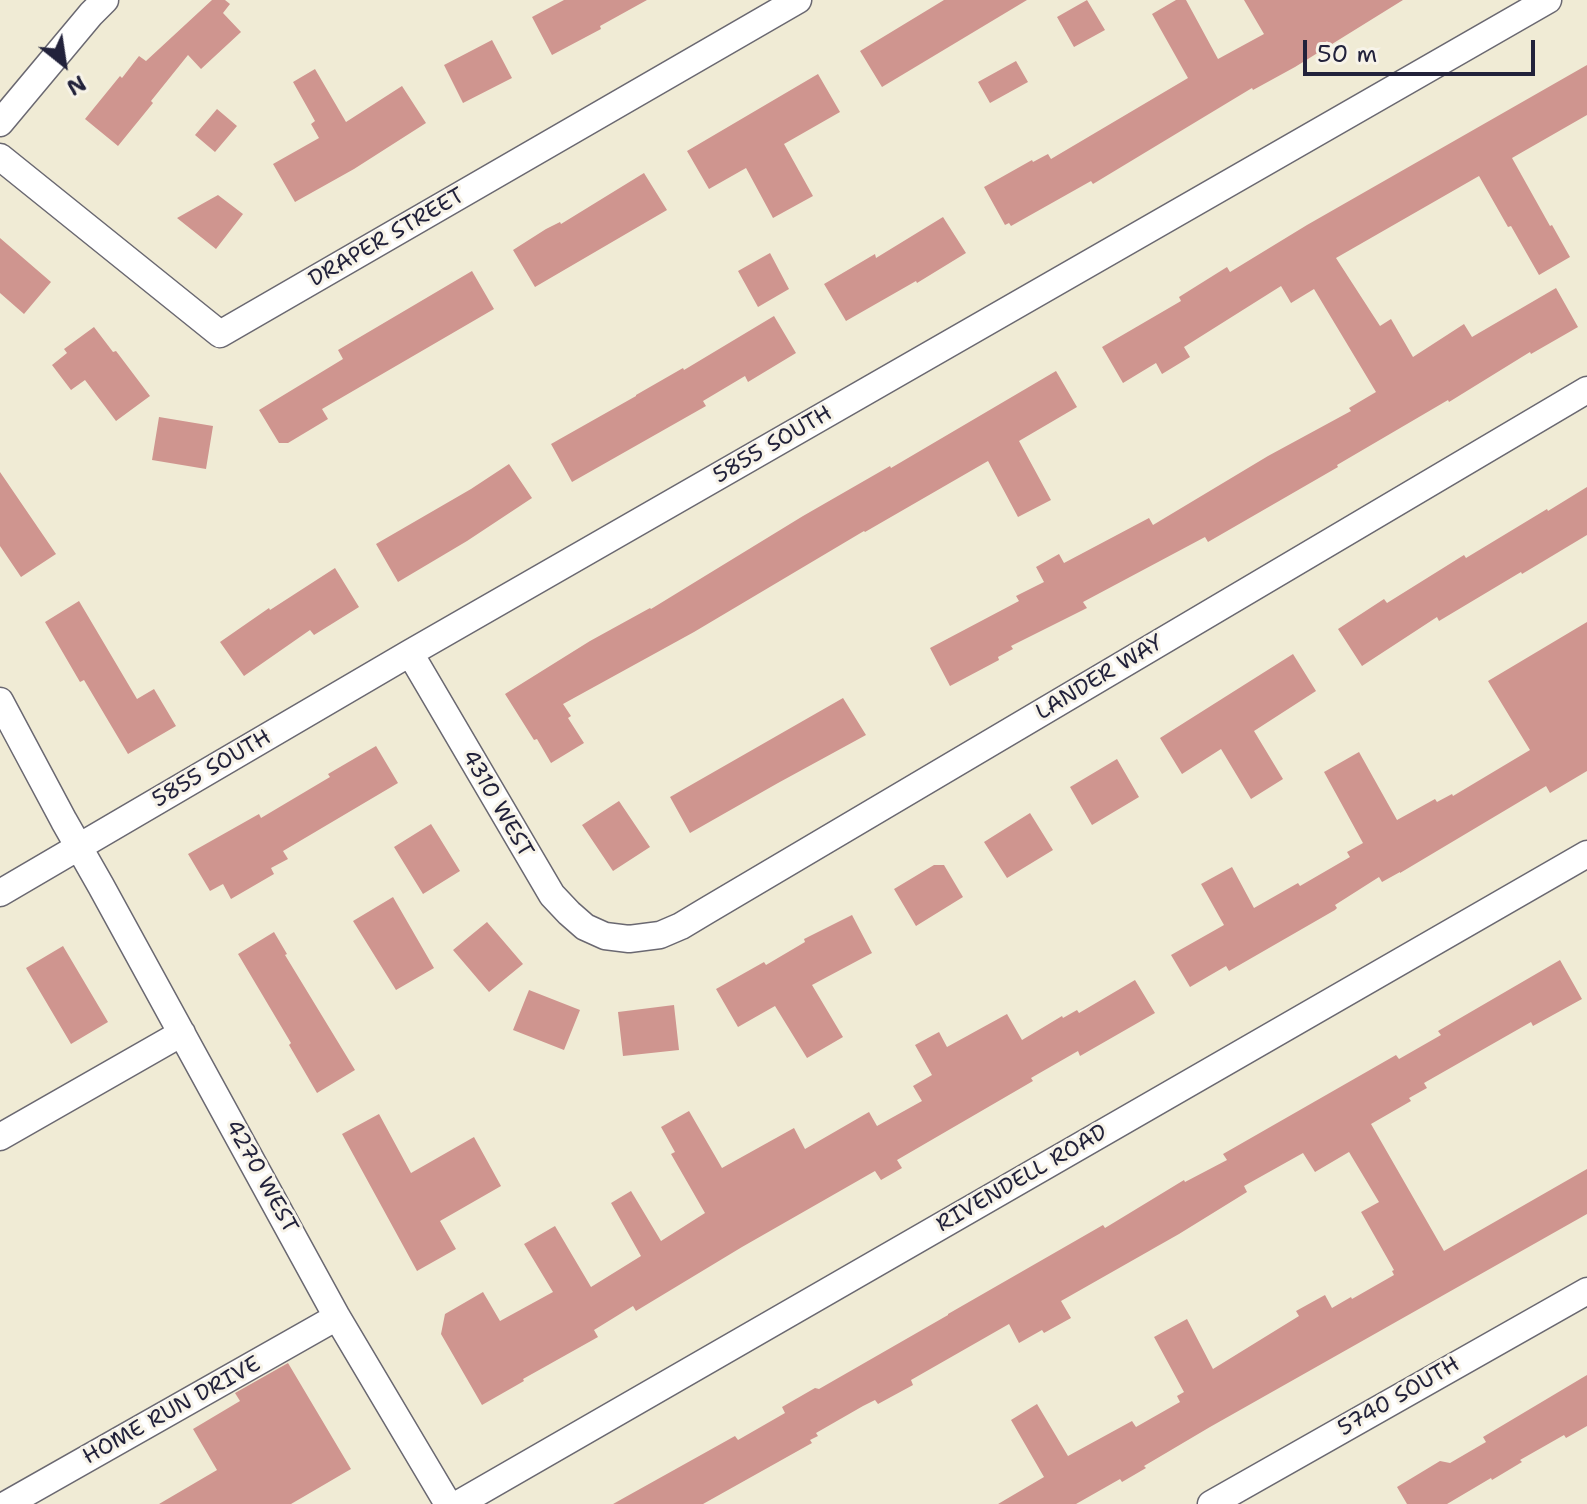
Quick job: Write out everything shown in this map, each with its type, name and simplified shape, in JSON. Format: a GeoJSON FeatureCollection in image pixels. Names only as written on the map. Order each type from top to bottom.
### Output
{"type":"FeatureCollection","features":[{"type":"Feature","properties":{"kind":"street"},"geometry":{"type":"LineString","coordinates":[[0,123],[105,0]]}},
{"type":"Feature","properties":{"kind":"street","name":"DRAPER STREET"},"geometry":{"type":"LineString","coordinates":[[0,157],[220,334],[798,0]]}},
{"type":"Feature","properties":{"kind":"street","name":"5855 SOUTH"},"geometry":{"type":"LineString","coordinates":[[0,893],[410,653],[1548,0]]}},
{"type":"Feature","properties":{"kind":"street","name":"LANDER WAY"},"geometry":{"type":"LineString","coordinates":[[605,936],[629,939],[660,935],[681,926],[1587,390]]}},
{"type":"Feature","properties":{"kind":"street","name":"4310 WEST"},"geometry":{"type":"LineString","coordinates":[[410,653],[552,895],[585,927],[605,936]]}},
{"type":"Feature","properties":{"kind":"street","name":"4270 WEST"},"geometry":{"type":"LineString","coordinates":[[0,701],[337,1317],[448,1504]]}},
{"type":"Feature","properties":{"kind":"street","name":"RIVENDELL ROAD"},"geometry":{"type":"LineString","coordinates":[[458,1504],[1587,854]]}},
{"type":"Feature","properties":{"kind":"street"},"geometry":{"type":"LineString","coordinates":[[0,1137],[182,1033]]}},
{"type":"Feature","properties":{"kind":"street","name":"5740 SOUTH"},"geometry":{"type":"LineString","coordinates":[[1211,1504],[1587,1291]]}},
{"type":"Feature","properties":{"kind":"street","name":"HOME RUN DRIVE"},"geometry":{"type":"LineString","coordinates":[[7,1504],[337,1317]]}},
{"type":"Feature","properties":{"kind":"building"},"geometry":{"type":"Polygon","coordinates":[[[212,0],[225,0],[230,4],[223,13],[241,32],[201,69],[188,55],[118,146],[85,119],[139,56],[146,61],[212,0]]]}},
{"type":"Feature","properties":{"kind":"building"},"geometry":{"type":"Polygon","coordinates":[[[564,0],[647,0],[552,55],[532,17],[564,0]]]}},
{"type":"Feature","properties":{"kind":"building"},"geometry":{"type":"Polygon","coordinates":[[[944,0],[1027,0],[882,87],[860,51],[944,0]]]}},
{"type":"Feature","properties":{"kind":"building"},"geometry":{"type":"Polygon","coordinates":[[[1087,0],[1105,30],[1074,47],[1057,17],[1087,0]]]}},
{"type":"Feature","properties":{"kind":"building"},"geometry":{"type":"Polygon","coordinates":[[[1176,0],[1186,0],[1218,59],[1264,34],[1244,0],[1403,0],[1295,67],[1252,88],[1093,184],[1091,181],[1011,226],[1009,223],[1005,225],[984,187],[1032,160],[1048,154],[1051,159],[1188,78],[1152,14],[1176,0]]]}},
{"type":"Feature","properties":{"kind":"building"},"geometry":{"type":"Polygon","coordinates":[[[492,40],[512,78],[463,103],[444,65],[492,40]]]}},
{"type":"Feature","properties":{"kind":"building"},"geometry":{"type":"Polygon","coordinates":[[[1016,61],[1028,82],[990,103],[978,82],[1016,61]]]}},
{"type":"Feature","properties":{"kind":"building"},"geometry":{"type":"Polygon","coordinates":[[[1587,65],[1587,115],[1512,158],[1570,257],[1539,275],[1479,176],[1336,258],[1380,326],[1391,319],[1413,357],[1464,324],[1472,337],[1556,288],[1578,327],[1530,352],[1208,542],[1205,537],[1083,602],[1087,608],[1011,646],[1013,649],[998,657],[999,660],[950,686],[930,648],[1019,601],[1016,596],[1044,582],[1036,567],[1059,554],[1064,563],[1149,518],[1153,525],[1268,456],[1351,411],[1349,408],[1376,392],[1314,289],[1291,303],[1281,286],[1184,347],[1190,357],[1162,374],[1156,363],[1123,383],[1102,347],[1181,301],[1179,297],[1227,267],[1230,272],[1587,65]]]}},
{"type":"Feature","properties":{"kind":"building"},"geometry":{"type":"Polygon","coordinates":[[[315,69],[346,122],[402,86],[426,123],[295,202],[273,164],[319,138],[311,124],[315,121],[293,82],[315,69]]]}},
{"type":"Feature","properties":{"kind":"building"},"geometry":{"type":"Polygon","coordinates":[[[818,74],[840,112],[784,144],[813,196],[773,218],[746,168],[709,189],[687,151],[818,74]]]}},
{"type":"Feature","properties":{"kind":"building"},"geometry":{"type":"Polygon","coordinates":[[[217,109],[237,126],[215,152],[195,135],[217,109]]]}},
{"type":"Feature","properties":{"kind":"building"},"geometry":{"type":"Polygon","coordinates":[[[644,173],[667,210],[535,287],[513,250],[644,173]]]}},
{"type":"Feature","properties":{"kind":"building"},"geometry":{"type":"Polygon","coordinates":[[[218,195],[243,214],[216,249],[177,218],[218,195]]]}},
{"type":"Feature","properties":{"kind":"building"},"geometry":{"type":"Polygon","coordinates":[[[943,217],[966,253],[846,321],[824,284],[875,254],[876,258],[943,217]]]}},
{"type":"Feature","properties":{"kind":"building"},"geometry":{"type":"Polygon","coordinates":[[[0,238],[51,282],[24,314],[0,293],[0,238]]]}},
{"type":"Feature","properties":{"kind":"building"},"geometry":{"type":"Polygon","coordinates":[[[770,253],[789,289],[758,307],[738,271],[770,253]]]}},
{"type":"Feature","properties":{"kind":"building"},"geometry":{"type":"Polygon","coordinates":[[[472,271],[494,309],[322,409],[328,419],[288,443],[279,443],[259,410],[343,359],[338,350],[472,271]]]}},
{"type":"Feature","properties":{"kind":"building"},"geometry":{"type":"Polygon","coordinates":[[[774,316],[796,353],[748,382],[745,376],[703,401],[706,406],[572,482],[551,444],[774,316]]]}},
{"type":"Feature","properties":{"kind":"building"},"geometry":{"type":"Polygon","coordinates":[[[94,327],[150,396],[116,421],[85,380],[71,390],[52,365],[67,353],[64,349],[94,327]]]}},
{"type":"Feature","properties":{"kind":"building"},"geometry":{"type":"Polygon","coordinates":[[[1056,371],[1077,407],[1019,441],[1051,500],[1018,517],[988,461],[694,632],[563,704],[584,743],[551,763],[505,694],[803,516],[1056,371]]]}},
{"type":"Feature","properties":{"kind":"building"},"geometry":{"type":"Polygon","coordinates":[[[159,417],[213,426],[206,469],[152,460],[159,417]]]}},
{"type":"Feature","properties":{"kind":"building"},"geometry":{"type":"Polygon","coordinates":[[[509,464],[532,498],[398,582],[376,544],[509,464]]]}},
{"type":"Feature","properties":{"kind":"building"},"geometry":{"type":"Polygon","coordinates":[[[0,472],[56,554],[21,577],[0,546],[0,472]]]}},
{"type":"Feature","properties":{"kind":"building"},"geometry":{"type":"Polygon","coordinates":[[[1587,487],[1587,535],[1439,621],[1437,617],[1362,666],[1338,629],[1384,599],[1387,603],[1464,555],[1466,558],[1587,487]]]}},
{"type":"Feature","properties":{"kind":"building"},"geometry":{"type":"Polygon","coordinates":[[[335,568],[359,607],[314,635],[310,630],[244,676],[220,642],[335,568]]]}},
{"type":"Feature","properties":{"kind":"building"},"geometry":{"type":"Polygon","coordinates":[[[79,601],[137,699],[154,689],[176,726],[128,754],[45,622],[79,601]]]}},
{"type":"Feature","properties":{"kind":"building"},"geometry":{"type":"Polygon","coordinates":[[[1587,622],[1587,771],[1550,793],[1546,786],[1400,873],[1382,882],[1379,877],[1335,905],[1335,910],[1229,971],[1226,966],[1190,987],[1171,955],[1224,925],[1201,884],[1232,867],[1254,908],[1350,857],[1347,852],[1363,843],[1324,772],[1359,752],[1397,820],[1435,799],[1437,802],[1453,796],[1530,750],[1488,681],[1587,622]]]}},
{"type":"Feature","properties":{"kind":"building"},"geometry":{"type":"Polygon","coordinates":[[[1293,654],[1316,691],[1254,731],[1283,779],[1251,799],[1221,749],[1182,774],[1160,738],[1293,654]]]}},
{"type":"Feature","properties":{"kind":"building"},"geometry":{"type":"Polygon","coordinates":[[[843,698],[866,735],[690,833],[670,797],[843,698]]]}},
{"type":"Feature","properties":{"kind":"building"},"geometry":{"type":"Polygon","coordinates":[[[376,746],[398,783],[283,851],[288,859],[271,868],[274,874],[231,899],[223,884],[210,891],[188,854],[259,814],[261,818],[376,746]]]}},
{"type":"Feature","properties":{"kind":"building"},"geometry":{"type":"Polygon","coordinates":[[[1117,759],[1139,797],[1092,825],[1070,787],[1117,759]]]}},
{"type":"Feature","properties":{"kind":"building"},"geometry":{"type":"Polygon","coordinates":[[[619,801],[650,847],[613,871],[582,825],[619,801]]]}},
{"type":"Feature","properties":{"kind":"building"},"geometry":{"type":"Polygon","coordinates":[[[1030,813],[1053,850],[1007,878],[984,842],[1030,813]]]}},
{"type":"Feature","properties":{"kind":"building"},"geometry":{"type":"Polygon","coordinates":[[[431,824],[460,871],[423,894],[394,847],[431,824]]]}},
{"type":"Feature","properties":{"kind":"building"},"geometry":{"type":"Polygon","coordinates":[[[934,865],[944,865],[963,897],[916,926],[894,889],[934,865]]]}},
{"type":"Feature","properties":{"kind":"building"},"geometry":{"type":"Polygon","coordinates":[[[393,897],[434,968],[396,990],[353,921],[393,897]]]}},
{"type":"Feature","properties":{"kind":"building"},"geometry":{"type":"Polygon","coordinates":[[[852,915],[872,953],[812,985],[843,1037],[807,1058],[775,1006],[738,1027],[716,989],[764,962],[766,965],[805,942],[804,939],[852,915]]]}},
{"type":"Feature","properties":{"kind":"building"},"geometry":{"type":"Polygon","coordinates":[[[487,922],[523,964],[489,992],[453,950],[487,922]]]}},
{"type":"Feature","properties":{"kind":"building"},"geometry":{"type":"Polygon","coordinates":[[[274,932],[355,1070],[317,1093],[238,954],[274,932]]]}},
{"type":"Feature","properties":{"kind":"building"},"geometry":{"type":"Polygon","coordinates":[[[63,946],[108,1022],[71,1044],[26,968],[63,946]]]}},
{"type":"Feature","properties":{"kind":"building"},"geometry":{"type":"Polygon","coordinates":[[[1560,960],[1582,999],[1533,1026],[1531,1022],[1424,1083],[1427,1088],[1409,1098],[1411,1101],[1371,1124],[1444,1251],[1587,1169],[1587,1214],[1210,1427],[1122,1482],[1120,1479],[1076,1504],[998,1504],[1044,1477],[1011,1420],[1037,1404],[1068,1456],[1132,1421],[1136,1427],[1180,1402],[1177,1396],[1184,1392],[1154,1337],[1187,1319],[1213,1369],[1299,1316],[1296,1311],[1325,1295],[1332,1308],[1394,1275],[1361,1212],[1379,1202],[1349,1152],[1315,1172],[1303,1153],[1244,1186],[1247,1192],[1179,1234],[1061,1301],[1071,1318],[1019,1343],[1009,1324],[911,1380],[913,1385],[878,1404],[875,1400],[816,1433],[818,1436],[810,1440],[812,1443],[703,1504],[613,1504],[735,1436],[738,1440],[785,1413],[782,1407],[815,1388],[819,1389],[1103,1225],[1105,1228],[1184,1180],[1227,1160],[1223,1154],[1396,1055],[1399,1059],[1441,1035],[1438,1031],[1560,960]]]}},
{"type":"Feature","properties":{"kind":"building"},"geometry":{"type":"Polygon","coordinates":[[[1135,980],[1155,1013],[1080,1056],[1078,1051],[1031,1078],[1033,1081],[897,1160],[902,1168],[881,1180],[875,1171],[636,1311],[633,1306],[594,1330],[598,1337],[482,1405],[441,1334],[445,1314],[483,1292],[500,1321],[553,1292],[524,1244],[555,1226],[591,1287],[641,1256],[611,1203],[631,1191],[661,1241],[705,1213],[671,1154],[675,1152],[661,1127],[689,1111],[722,1168],[794,1128],[805,1149],[869,1112],[877,1126],[922,1101],[913,1086],[932,1075],[915,1045],[939,1032],[947,1047],[1007,1014],[1022,1040],[1062,1016],[1077,1010],[1079,1013],[1135,980]]]}},
{"type":"Feature","properties":{"kind":"building"},"geometry":{"type":"Polygon","coordinates":[[[529,990],[580,1010],[564,1050],[513,1030],[529,990]]]}},
{"type":"Feature","properties":{"kind":"building"},"geometry":{"type":"Polygon","coordinates":[[[674,1005],[679,1050],[623,1056],[618,1012],[674,1005]]]}},
{"type":"Feature","properties":{"kind":"building"},"geometry":{"type":"Polygon","coordinates":[[[379,1114],[411,1173],[474,1137],[501,1186],[440,1221],[456,1249],[417,1271],[342,1134],[379,1114]]]}},
{"type":"Feature","properties":{"kind":"building"},"geometry":{"type":"Polygon","coordinates":[[[288,1363],[351,1469],[291,1504],[159,1504],[217,1470],[193,1429],[240,1401],[235,1393],[288,1363]]]}},
{"type":"Feature","properties":{"kind":"building"},"geometry":{"type":"Polygon","coordinates":[[[1587,1375],[1587,1426],[1566,1438],[1564,1435],[1447,1504],[1407,1504],[1397,1487],[1440,1461],[1450,1463],[1486,1442],[1483,1437],[1587,1375]]]}}]}
